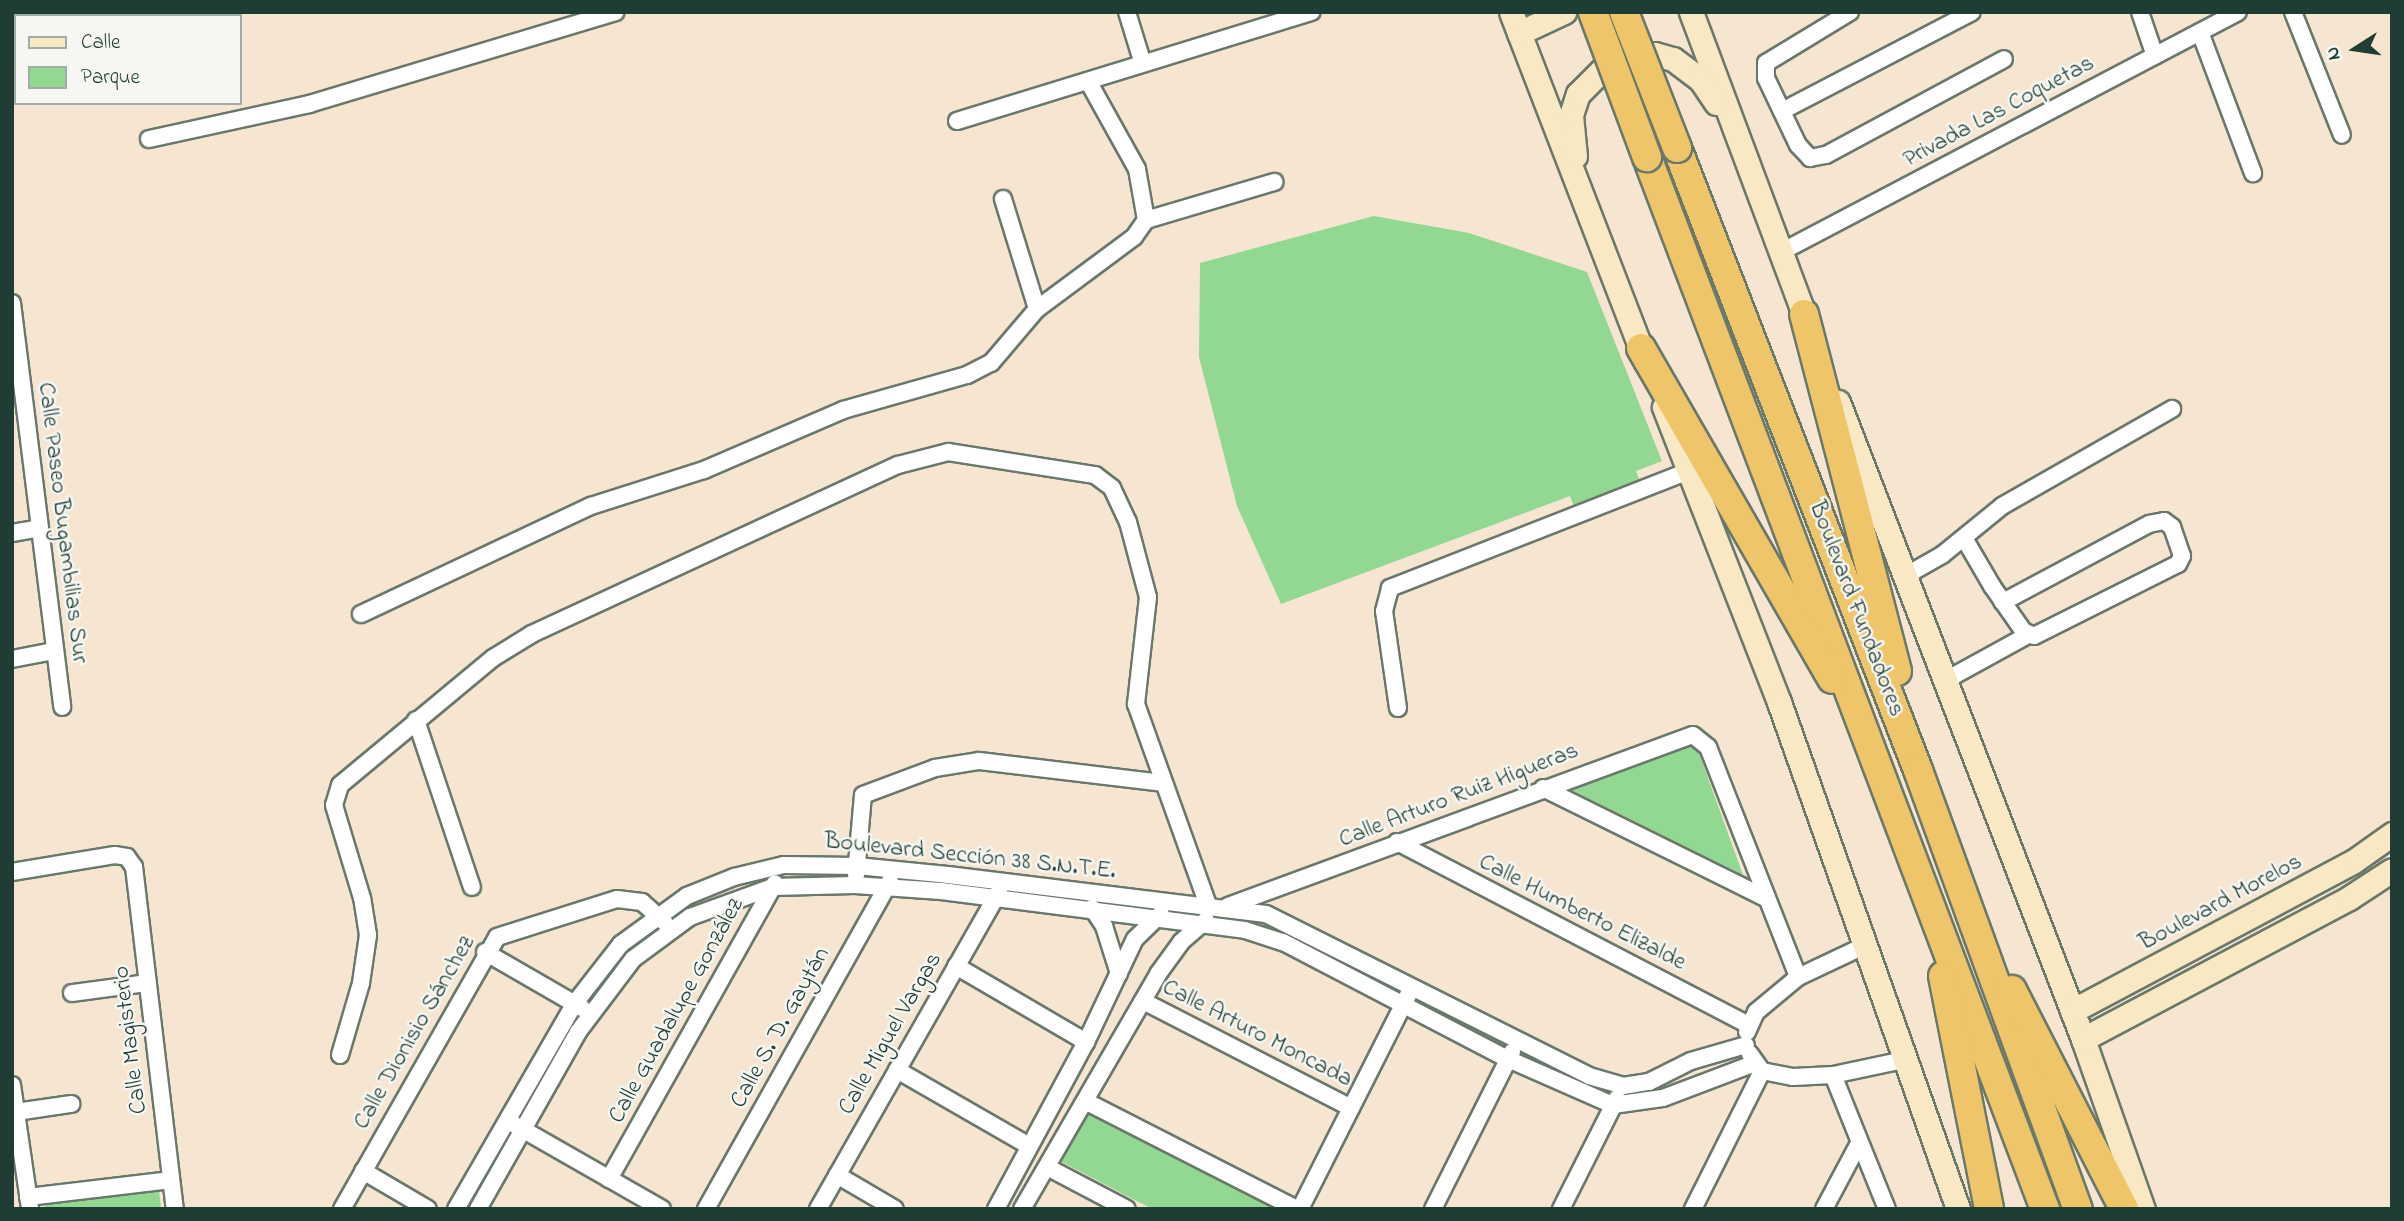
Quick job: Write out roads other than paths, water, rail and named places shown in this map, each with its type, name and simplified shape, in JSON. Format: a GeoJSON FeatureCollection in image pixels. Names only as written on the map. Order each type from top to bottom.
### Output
{"type":"FeatureCollection","features":[{"type":"Feature","properties":{"kind":"highway","name":"Boulevard Fundadores"},"geometry":{"type":"LineString","coordinates":[[1593,12],[2045,1209]]}},
{"type":"Feature","properties":{"kind":"highway","name":"Boulevard Fundadores"},"geometry":{"type":"LineString","coordinates":[[1624,12],[1744,314],[1918,770],[2078,1209]]}},
{"type":"Feature","properties":{"kind":"highway"},"geometry":{"type":"LineString","coordinates":[[1801,307],[1918,770]]}},
{"type":"Feature","properties":{"kind":"highway"},"geometry":{"type":"LineString","coordinates":[[1641,348],[1872,748]]}},
{"type":"Feature","properties":{"kind":"highway"},"geometry":{"type":"LineString","coordinates":[[1927,898],[1989,1209]]}},
{"type":"Feature","properties":{"kind":"highway"},"geometry":{"type":"LineString","coordinates":[[1976,930],[2031,1023],[2124,1209]]}},
{"type":"Feature","properties":{"kind":"main road"},"geometry":{"type":"LineString","coordinates":[[1564,12],[1515,22],[1608,259],[1868,944],[1958,1209]]}},
{"type":"Feature","properties":{"kind":"main road"},"geometry":{"type":"LineString","coordinates":[[1691,12],[1801,307],[2083,1039],[2143,1209]]}},
{"type":"Feature","properties":{"kind":"main road"},"geometry":{"type":"LineString","coordinates":[[1582,193],[1571,115],[1576,100],[1587,82],[1602,70],[1629,58],[1655,54],[1686,66],[1706,87],[1742,148]]}},
{"type":"Feature","properties":{"kind":"main road","name":"Boulevard Morelos"},"geometry":{"type":"LineString","coordinates":[[2072,1011],[2354,861],[2392,834]]}},
{"type":"Feature","properties":{"kind":"main road"},"geometry":{"type":"LineString","coordinates":[[2083,1039],[2349,898],[2392,870]]}},
{"type":"Feature","properties":{"kind":"street"},"geometry":{"type":"LineString","coordinates":[[149,139],[321,101],[616,12]]}},
{"type":"Feature","properties":{"kind":"street"},"geometry":{"type":"LineString","coordinates":[[1127,12],[1143,64]]}},
{"type":"Feature","properties":{"kind":"street"},"geometry":{"type":"LineString","coordinates":[[957,121],[1312,12]]}},
{"type":"Feature","properties":{"kind":"street"},"geometry":{"type":"LineString","coordinates":[[1850,12],[1766,63],[1766,78],[1803,153],[1817,159],[2004,59]]}},
{"type":"Feature","properties":{"kind":"street"},"geometry":{"type":"LineString","coordinates":[[1782,111],[1972,12]]}},
{"type":"Feature","properties":{"kind":"street"},"geometry":{"type":"LineString","coordinates":[[2140,12],[2155,55]]}},
{"type":"Feature","properties":{"kind":"street","name":"Privada Las Coquetas"},"geometry":{"type":"LineString","coordinates":[[1784,261],[2155,55],[2238,12]]}},
{"type":"Feature","properties":{"kind":"street"},"geometry":{"type":"LineString","coordinates":[[2293,12],[2342,135]]}},
{"type":"Feature","properties":{"kind":"street"},"geometry":{"type":"LineString","coordinates":[[2200,32],[2253,173]]}},
{"type":"Feature","properties":{"kind":"street"},"geometry":{"type":"LineString","coordinates":[[1088,81],[1137,169],[1146,220]]}},
{"type":"Feature","properties":{"kind":"street"},"geometry":{"type":"LineString","coordinates":[[361,614],[591,506],[704,471],[843,410],[978,370],[1001,354],[1037,309],[1133,237],[1146,220],[1274,182]]}},
{"type":"Feature","properties":{"kind":"street"},"geometry":{"type":"LineString","coordinates":[[1003,199],[1037,309]]}},
{"type":"Feature","properties":{"kind":"street","name":"Calle Paseo Bugambilias Sur"},"geometry":{"type":"LineString","coordinates":[[12,303],[18,410],[39,528],[62,707]]}},
{"type":"Feature","properties":{"kind":"street"},"geometry":{"type":"LineString","coordinates":[[1905,576],[1964,538],[2002,506],[2172,409]]}},
{"type":"Feature","properties":{"kind":"street"},"geometry":{"type":"LineString","coordinates":[[340,1055],[361,983],[368,935],[334,799],[340,785],[493,658],[532,634],[898,465],[948,452],[1095,475],[1112,488],[1128,522],[1148,597],[1135,678],[1139,716],[1163,783],[1216,907],[1171,955],[1023,1209]]}},
{"type":"Feature","properties":{"kind":"street"},"geometry":{"type":"LineString","coordinates":[[1398,708],[1384,611],[1390,589],[1689,471]]}},
{"type":"Feature","properties":{"kind":"street"},"geometry":{"type":"LineString","coordinates":[[1946,680],[2028,635],[2050,631],[2178,564],[2182,556],[2172,527],[2164,521],[2149,524],[2003,602]]}},
{"type":"Feature","properties":{"kind":"street"},"geometry":{"type":"LineString","coordinates":[[12,533],[39,528]]}},
{"type":"Feature","properties":{"kind":"street"},"geometry":{"type":"LineString","coordinates":[[1964,538],[2003,602],[2028,635]]}},
{"type":"Feature","properties":{"kind":"street"},"geometry":{"type":"LineString","coordinates":[[12,659],[54,651]]}},
{"type":"Feature","properties":{"kind":"street"},"geometry":{"type":"LineString","coordinates":[[416,720],[472,887]]}},
{"type":"Feature","properties":{"kind":"street","name":"Calle Arturo Ruiz Higueras"},"geometry":{"type":"LineString","coordinates":[[1216,907],[1687,736],[1697,736],[1708,747],[1764,897]]}},
{"type":"Feature","properties":{"kind":"street"},"geometry":{"type":"LineString","coordinates":[[855,885],[863,794],[934,768],[979,761],[1163,783]]}},
{"type":"Feature","properties":{"kind":"street"},"geometry":{"type":"LineString","coordinates":[[1543,788],[1764,897],[1798,977]]}},
{"type":"Feature","properties":{"kind":"street","name":"Calle Humberto Elizalde"},"geometry":{"type":"LineString","coordinates":[[1396,842],[1747,1024]]}},
{"type":"Feature","properties":{"kind":"street","name":"Calle Magisterio"},"geometry":{"type":"LineString","coordinates":[[12,872],[115,855],[127,857],[134,867],[174,1209]]}},
{"type":"Feature","properties":{"kind":"street","name":"Boulevard Sección 38 S.N.T.E."},"geometry":{"type":"LineString","coordinates":[[456,1209],[575,1003],[608,958],[657,914],[710,885],[784,865],[857,866],[1004,881],[1185,902],[1280,919],[1589,1076],[1623,1086],[1649,1082],[1691,1061],[1746,1045]]}},
{"type":"Feature","properties":{"kind":"street","name":"Calle Guadalupe González"},"geometry":{"type":"LineString","coordinates":[[609,1179],[784,865]]}},
{"type":"Feature","properties":{"kind":"street","name":"Calle S. D. Gaytán"},"geometry":{"type":"LineString","coordinates":[[706,1209],[897,870]]}},
{"type":"Feature","properties":{"kind":"street","name":"Calle Miguel Vargas"},"geometry":{"type":"LineString","coordinates":[[818,1209],[1004,881]]}},
{"type":"Feature","properties":{"kind":"street","name":"Boulevard Sección 38 S.N.T.E."},"geometry":{"type":"LineString","coordinates":[[478,1209],[591,1012],[634,960],[669,930],[712,907],[773,887],[887,887],[1092,908],[1202,922],[1283,942],[1508,1059],[1613,1105]]}},
{"type":"Feature","properties":{"kind":"street","name":"Calle Dionisio Sánchez"},"geometry":{"type":"LineString","coordinates":[[342,1209],[485,952],[504,932],[617,898],[642,902],[657,914],[669,930]]}},
{"type":"Feature","properties":{"kind":"street"},"geometry":{"type":"LineString","coordinates":[[996,1209],[1086,1042],[1135,939],[1156,917],[1185,902]]}},
{"type":"Feature","properties":{"kind":"street","name":"Boulevard Sección 38 S.N.T.E."},"geometry":{"type":"LineString","coordinates":[[1092,908],[1107,933],[1119,974]]}},
{"type":"Feature","properties":{"kind":"street"},"geometry":{"type":"LineString","coordinates":[[1758,1067],[1746,1045],[1747,1024],[1798,977],[1868,944]]}},
{"type":"Feature","properties":{"kind":"street"},"geometry":{"type":"LineString","coordinates":[[485,952],[591,1012]]}},
{"type":"Feature","properties":{"kind":"street"},"geometry":{"type":"LineString","coordinates":[[956,966],[1086,1042]]}},
{"type":"Feature","properties":{"kind":"street"},"geometry":{"type":"LineString","coordinates":[[72,993],[147,983]]}},
{"type":"Feature","properties":{"kind":"street"},"geometry":{"type":"LineString","coordinates":[[1085,1101],[1299,1209],[1413,985]]}},
{"type":"Feature","properties":{"kind":"street","name":"Calle Arturo Moncada"},"geometry":{"type":"LineString","coordinates":[[1143,1001],[1351,1108]]}},
{"type":"Feature","properties":{"kind":"street"},"geometry":{"type":"LineString","coordinates":[[1433,1209],[1518,1040]]}},
{"type":"Feature","properties":{"kind":"street"},"geometry":{"type":"LineString","coordinates":[[1613,1105],[1663,1098],[1758,1067],[1794,1077],[1833,1075],[1908,1059]]}},
{"type":"Feature","properties":{"kind":"street"},"geometry":{"type":"LineString","coordinates":[[1693,1209],[1758,1067]]}},
{"type":"Feature","properties":{"kind":"street"},"geometry":{"type":"LineString","coordinates":[[897,1070],[1029,1146]]}},
{"type":"Feature","properties":{"kind":"street"},"geometry":{"type":"LineString","coordinates":[[1833,1075],[1858,1145],[1887,1209]]}},
{"type":"Feature","properties":{"kind":"street"},"geometry":{"type":"LineString","coordinates":[[12,1085],[29,1203],[171,1180]]}},
{"type":"Feature","properties":{"kind":"street"},"geometry":{"type":"LineString","coordinates":[[1561,1209],[1623,1086]]}},
{"type":"Feature","properties":{"kind":"street"},"geometry":{"type":"LineString","coordinates":[[16,1112],[71,1104]]}},
{"type":"Feature","properties":{"kind":"street"},"geometry":{"type":"LineString","coordinates":[[507,1120],[662,1209]]}},
{"type":"Feature","properties":{"kind":"street"},"geometry":{"type":"LineString","coordinates":[[1824,1209],[1858,1145]]}},
{"type":"Feature","properties":{"kind":"street"},"geometry":{"type":"LineString","coordinates":[[1047,1167],[1127,1209]]}},
{"type":"Feature","properties":{"kind":"street"},"geometry":{"type":"LineString","coordinates":[[363,1171],[428,1209]]}},
{"type":"Feature","properties":{"kind":"street"},"geometry":{"type":"LineString","coordinates":[[837,1175],[895,1209]]}}]}
